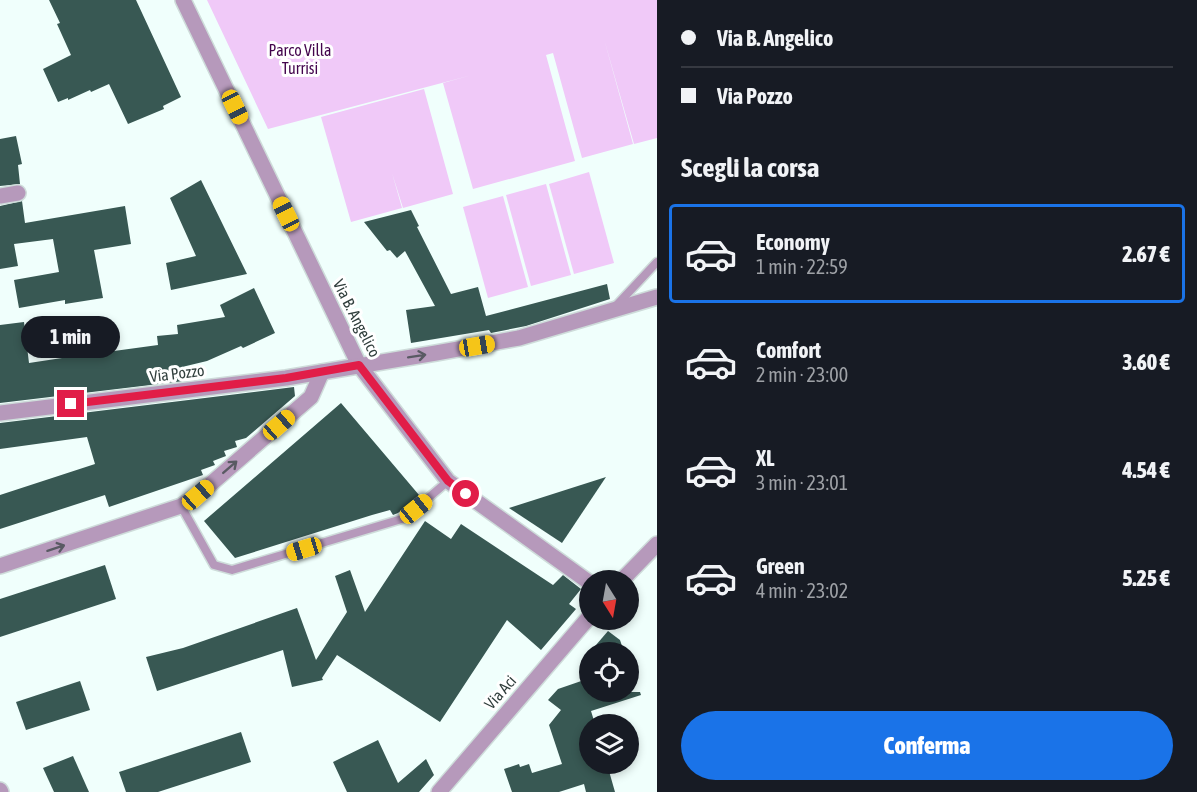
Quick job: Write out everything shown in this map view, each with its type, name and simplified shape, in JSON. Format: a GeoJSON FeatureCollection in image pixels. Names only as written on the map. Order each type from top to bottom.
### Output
{"type":"FeatureCollection","features":[{"type":"Feature","properties":{"kind":"street","name":"Via B. Angelico"},"geometry":{"type":"LineString","coordinates":[[183,0],[359,365],[448,481],[579,575]]}},
{"type":"Feature","properties":{"kind":"street"},"geometry":{"type":"LineString","coordinates":[[0,196],[18,193]]}},
{"type":"Feature","properties":{"kind":"street","name":"Via Pozzo"},"geometry":{"type":"LineString","coordinates":[[0,413],[321,372],[519,338],[657,297]]}},
{"type":"Feature","properties":{"kind":"street"},"geometry":{"type":"LineString","coordinates":[[0,566],[181,506],[198,495],[311,397],[321,372]]}},
{"type":"Feature","properties":{"kind":"street"},"geometry":{"type":"LineString","coordinates":[[632,570],[657,544]]}},
{"type":"Feature","properties":{"kind":"street","name":"Via Aci"},"geometry":{"type":"LineString","coordinates":[[439,792],[579,629]]}},
{"type":"Feature","properties":{"kind":"lane"},"geometry":{"type":"LineString","coordinates":[[611,310],[657,262]]}},
{"type":"Feature","properties":{"kind":"lane"},"geometry":{"type":"LineString","coordinates":[[181,506],[214,565],[232,570],[405,518],[448,481]]}},
{"type":"Feature","properties":{"kind":"green space","name":"Parco Villa Turrisi"},"geometry":{"type":"Polygon","coordinates":[[[207,0],[657,0],[657,138],[634,144],[604,39],[633,144],[582,158],[553,53],[546,55],[575,161],[473,189],[443,83],[472,75],[268,129],[207,0]]]}},
{"type":"Feature","properties":{"kind":"green space"},"geometry":{"type":"Polygon","coordinates":[[[424,89],[453,194],[403,208],[392,173],[402,208],[351,222],[321,117],[424,89]]]}},
{"type":"Feature","properties":{"kind":"green space"},"geometry":{"type":"Polygon","coordinates":[[[589,172],[614,263],[574,274],[549,184],[589,172]]]}},
{"type":"Feature","properties":{"kind":"green space"},"geometry":{"type":"Polygon","coordinates":[[[546,184],[571,275],[531,286],[506,195],[546,184]]]}},
{"type":"Feature","properties":{"kind":"green space"},"geometry":{"type":"Polygon","coordinates":[[[503,196],[528,287],[488,298],[463,207],[503,196]]]}},
{"type":"Feature","properties":{"kind":"building"},"geometry":{"type":"Polygon","coordinates":[[[49,0],[136,0],[181,97],[163,106],[164,109],[128,124],[109,84],[58,102],[43,69],[71,55],[49,0]]]}},
{"type":"Feature","properties":{"kind":"building"},"geometry":{"type":"Polygon","coordinates":[[[16,136],[22,164],[18,165],[20,184],[0,186],[0,139],[16,136]]]}},
{"type":"Feature","properties":{"kind":"building"},"geometry":{"type":"Polygon","coordinates":[[[201,180],[247,274],[171,290],[166,263],[196,256],[170,198],[201,180]]]}},
{"type":"Feature","properties":{"kind":"building"},"geometry":{"type":"Polygon","coordinates":[[[22,201],[25,223],[125,206],[131,244],[94,250],[103,298],[65,304],[65,300],[19,308],[14,280],[59,272],[53,239],[14,244],[18,266],[0,269],[0,206],[22,201]]]}},
{"type":"Feature","properties":{"kind":"building"},"geometry":{"type":"Polygon","coordinates":[[[411,210],[419,226],[417,227],[451,294],[478,287],[486,316],[607,284],[610,299],[526,326],[491,333],[489,330],[411,343],[406,310],[435,306],[405,251],[397,258],[390,250],[387,251],[364,222],[411,210]]]}},
{"type":"Feature","properties":{"kind":"building"},"geometry":{"type":"Polygon","coordinates":[[[254,288],[275,333],[243,348],[241,346],[207,361],[182,367],[184,381],[0,403],[0,325],[24,322],[29,363],[62,358],[60,345],[113,339],[114,351],[158,345],[157,336],[178,334],[177,325],[225,317],[220,305],[254,288]]]}},
{"type":"Feature","properties":{"kind":"building"},"geometry":{"type":"Polygon","coordinates":[[[294,387],[295,396],[246,438],[235,441],[237,447],[224,451],[226,456],[213,461],[215,465],[201,470],[203,475],[109,507],[105,495],[0,529],[0,495],[95,464],[87,437],[0,449],[0,423],[294,387]]]}},
{"type":"Feature","properties":{"kind":"building"},"geometry":{"type":"Polygon","coordinates":[[[341,403],[419,495],[393,515],[390,510],[235,558],[204,521],[341,403]]]}},
{"type":"Feature","properties":{"kind":"building"},"geometry":{"type":"Polygon","coordinates":[[[606,477],[562,543],[509,508],[606,477]]]}},
{"type":"Feature","properties":{"kind":"building"},"geometry":{"type":"Polygon","coordinates":[[[425,521],[451,539],[461,524],[553,585],[563,575],[579,587],[579,592],[569,604],[576,609],[541,650],[507,620],[440,722],[337,655],[322,678],[323,680],[292,687],[283,650],[157,691],[146,657],[183,648],[297,608],[316,660],[347,612],[335,576],[350,570],[365,612],[425,521]]]}},
{"type":"Feature","properties":{"kind":"building"},"geometry":{"type":"Polygon","coordinates":[[[105,565],[116,599],[0,637],[0,599],[105,565]]]}},
{"type":"Feature","properties":{"kind":"building"},"geometry":{"type":"Polygon","coordinates":[[[608,631],[621,642],[599,642],[608,631]]]}},
{"type":"Feature","properties":{"kind":"building"},"geometry":{"type":"Polygon","coordinates":[[[80,681],[90,710],[26,730],[16,702],[80,681]]]}},
{"type":"Feature","properties":{"kind":"building"},"geometry":{"type":"Polygon","coordinates":[[[579,682],[579,702],[619,702],[591,711],[592,714],[579,714],[579,774],[610,774],[615,792],[586,792],[584,784],[559,792],[512,792],[504,769],[519,764],[520,767],[529,764],[532,773],[562,764],[549,725],[561,710],[548,700],[558,689],[579,682]]]}},
{"type":"Feature","properties":{"kind":"building"},"geometry":{"type":"Polygon","coordinates":[[[241,732],[251,762],[158,792],[126,792],[119,772],[241,732]]]}},
{"type":"Feature","properties":{"kind":"building"},"geometry":{"type":"Polygon","coordinates":[[[378,740],[398,783],[426,759],[434,775],[419,792],[347,792],[333,762],[378,740]]]}},
{"type":"Feature","properties":{"kind":"building"},"geometry":{"type":"Polygon","coordinates":[[[73,756],[89,792],[54,792],[43,768],[73,756]]]}},
{"type":"Feature","properties":{"kind":"route"},"geometry":{"type":"LineString","coordinates":[[71,404],[286,378],[359,365],[448,481],[466,494]]}}]}
